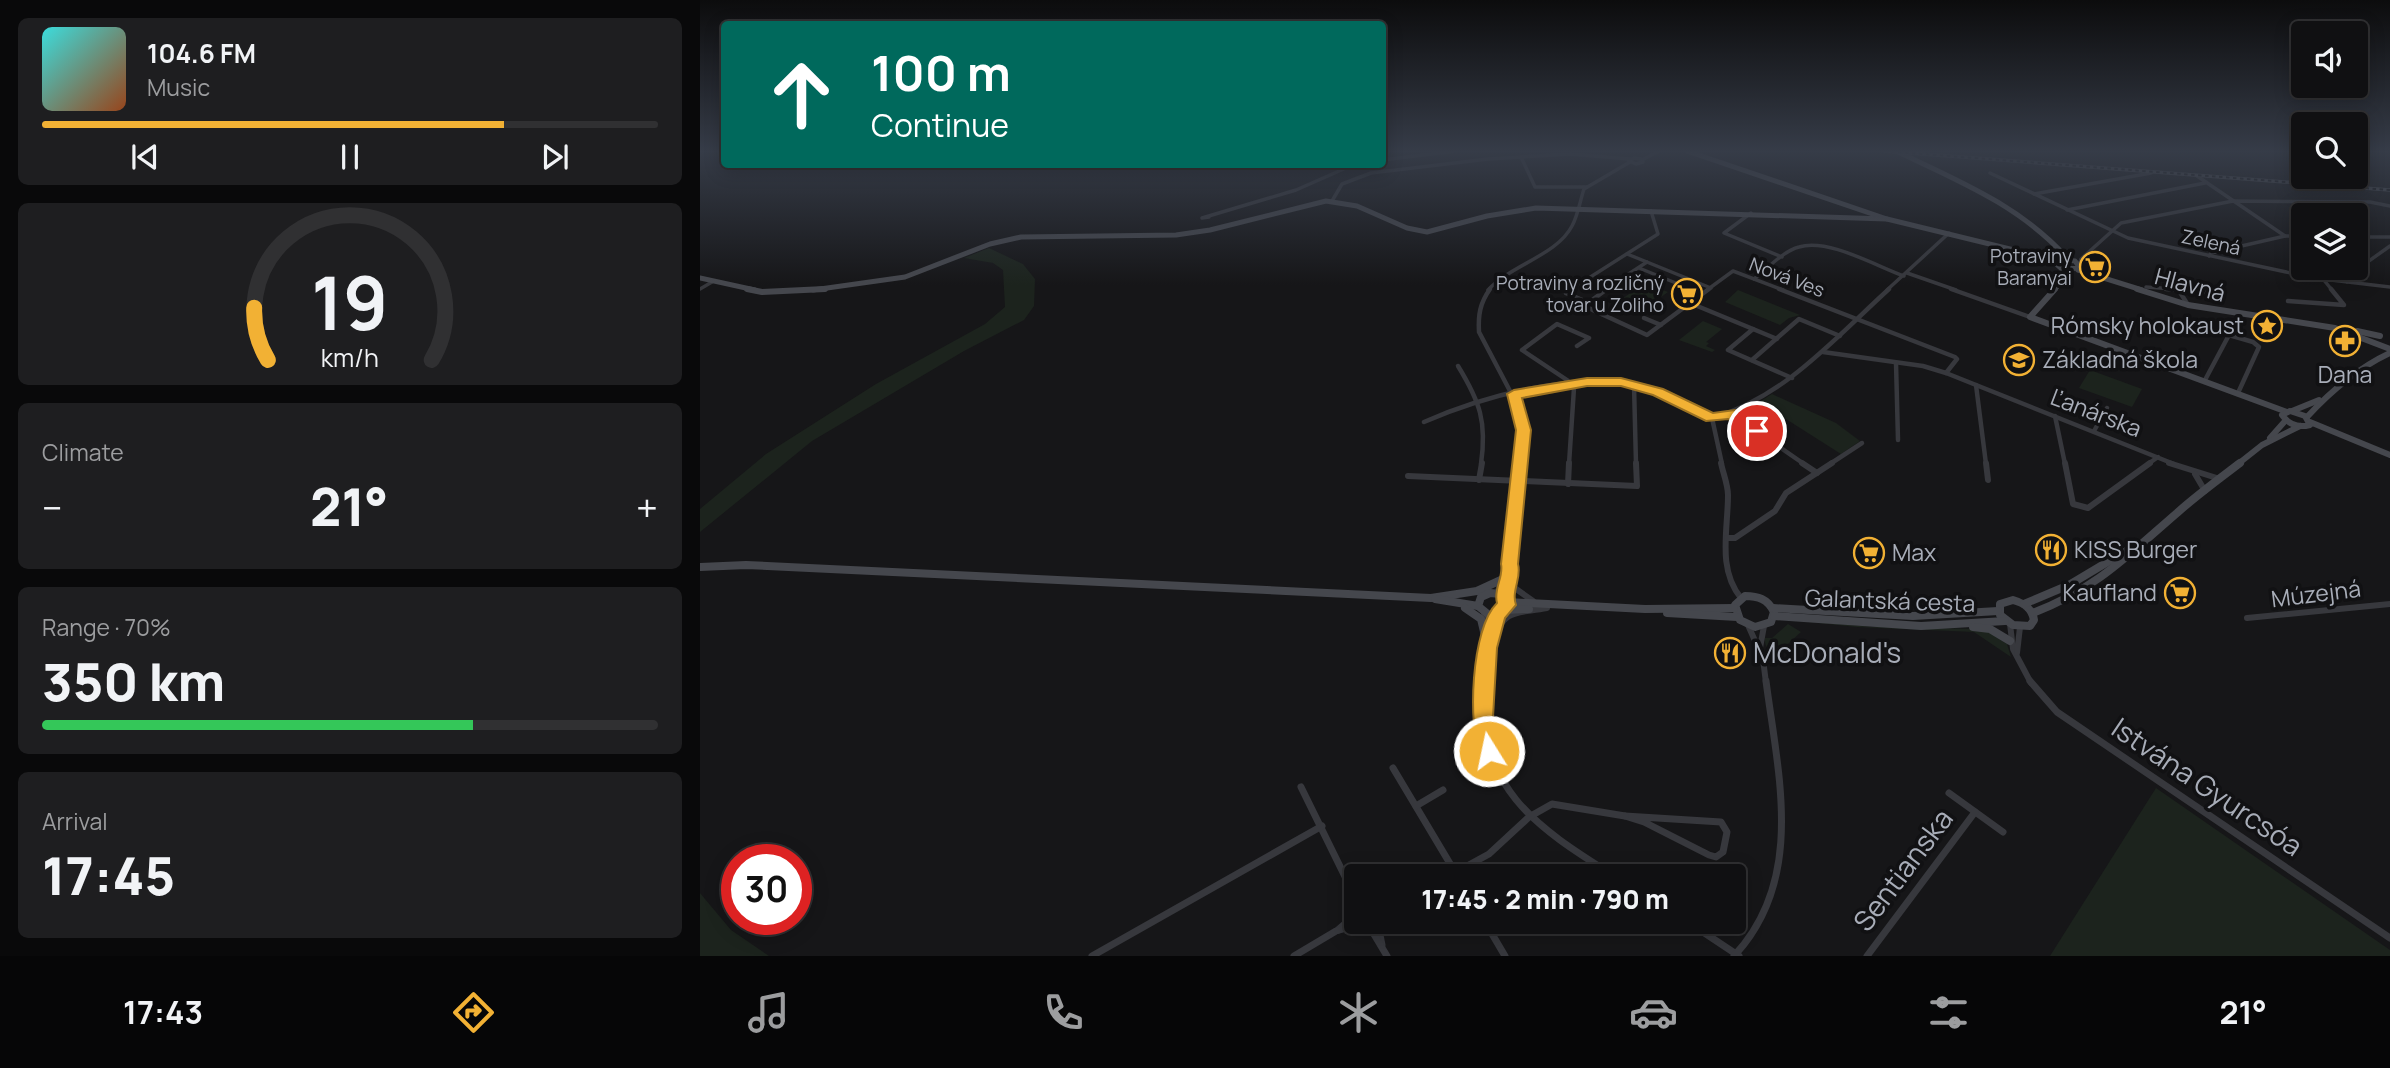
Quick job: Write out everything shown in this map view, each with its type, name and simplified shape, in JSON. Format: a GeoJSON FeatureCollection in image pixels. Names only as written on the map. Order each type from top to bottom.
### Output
{"type":"FeatureCollection","features":[{"type":"Feature","properties":{"kind":"main road"},"geometry":{"type":"LineString","coordinates":[[1815,196],[1887,219],[2064,258],[2078,266]]}},
{"type":"Feature","properties":{"kind":"main road"},"geometry":{"type":"LineString","coordinates":[[1987,196],[2019,211],[2039,227],[2064,258]]}},
{"type":"Feature","properties":{"kind":"main road"},"geometry":{"type":"LineString","coordinates":[[700,278],[777,293],[835,287],[905,277],[990,244],[1021,237],[1176,235],[1241,223],[1311,203],[1332,201],[1357,206],[1407,228],[1427,232],[1527,209],[1751,213],[1887,219]]}},
{"type":"Feature","properties":{"kind":"main road"},"geometry":{"type":"LineString","coordinates":[[2063,278],[2056,265],[2064,258]]}},
{"type":"Feature","properties":{"kind":"main road"},"geometry":{"type":"LineString","coordinates":[[2060,268],[2078,266]]}},
{"type":"Feature","properties":{"kind":"main road"},"geometry":{"type":"LineString","coordinates":[[2078,266],[2063,278],[2030,317],[2205,380],[2390,455]]}},
{"type":"Feature","properties":{"kind":"main road","name":"Hlavná"},"geometry":{"type":"LineString","coordinates":[[2078,266],[2189,305],[2342,330],[2378,341],[2390,351]]}},
{"type":"Feature","properties":{"kind":"main road"},"geometry":{"type":"LineString","coordinates":[[2373,360],[2378,341],[2389,336]]}},
{"type":"Feature","properties":{"kind":"main road","name":"Galantská cesta"},"geometry":{"type":"LineString","coordinates":[[2268,442],[2287,415],[2323,398],[2373,360],[2390,351]]}},
{"type":"Feature","properties":{"kind":"main road","name":"Galantská cesta"},"geometry":{"type":"LineString","coordinates":[[2008,623],[1998,611],[1998,605],[2006,601],[2024,604],[2052,596],[2078,583],[2146,539],[2268,442],[2306,423],[2323,398]]}},
{"type":"Feature","properties":{"kind":"main road"},"geometry":{"type":"LineString","coordinates":[[2287,415],[2306,423]]}},
{"type":"Feature","properties":{"kind":"main road","name":"Galantská cesta"},"geometry":{"type":"LineString","coordinates":[[1741,598],[1759,597],[1774,612],[1958,626],[2008,623],[2020,627],[2032,624],[2033,613],[2086,589],[2127,559],[2146,539]]}},
{"type":"Feature","properties":{"kind":"main road"},"geometry":{"type":"LineString","coordinates":[[700,567],[746,565],[1431,598],[1481,606],[1502,603],[1646,609],[1734,608]]}},
{"type":"Feature","properties":{"kind":"main road"},"geometry":{"type":"LineString","coordinates":[[1431,598],[1472,594],[1506,581]]}},
{"type":"Feature","properties":{"kind":"main road"},"geometry":{"type":"LineString","coordinates":[[1431,598],[1476,613],[1488,643]]}},
{"type":"Feature","properties":{"kind":"main road"},"geometry":{"type":"LineString","coordinates":[[1734,608],[1741,598]]}},
{"type":"Feature","properties":{"kind":"main road"},"geometry":{"type":"LineString","coordinates":[[1481,606],[1502,603]]}},
{"type":"Feature","properties":{"kind":"main road"},"geometry":{"type":"LineString","coordinates":[[2024,604],[2033,613]]}},
{"type":"Feature","properties":{"kind":"main road"},"geometry":{"type":"LineString","coordinates":[[1734,608],[1737,617]]}},
{"type":"Feature","properties":{"kind":"main road"},"geometry":{"type":"LineString","coordinates":[[1646,609],[1689,616],[1737,617],[1748,625],[1764,626]]}},
{"type":"Feature","properties":{"kind":"main road","name":"Galantská cesta"},"geometry":{"type":"LineString","coordinates":[[1774,612],[1913,616],[1998,611]]}},
{"type":"Feature","properties":{"kind":"main road","name":"Galantská cesta"},"geometry":{"type":"LineString","coordinates":[[1764,626],[1774,612]]}},
{"type":"Feature","properties":{"kind":"main road"},"geometry":{"type":"LineString","coordinates":[[1958,626],[1990,629],[2010,641]]}},
{"type":"Feature","properties":{"kind":"street"},"geometry":{"type":"LineString","coordinates":[[1209,217],[1278,196]]}},
{"type":"Feature","properties":{"kind":"street"},"geometry":{"type":"LineString","coordinates":[[1332,201],[1335,196]]}},
{"type":"Feature","properties":{"kind":"street"},"geometry":{"type":"LineString","coordinates":[[1583,196],[1580,209],[1564,237],[1498,279],[1481,304],[1478,317],[1481,338],[1514,394],[1524,430],[1509,564],[1502,603],[1488,643],[1483,706],[1486,739],[1498,775],[1529,817],[1566,846],[1595,864]]}},
{"type":"Feature","properties":{"kind":"street","name":"Zelená"},"geometry":{"type":"LineString","coordinates":[[2037,196],[2135,240],[2291,273]]}},
{"type":"Feature","properties":{"kind":"street"},"geometry":{"type":"LineString","coordinates":[[2067,210],[2141,196]]}},
{"type":"Feature","properties":{"kind":"street"},"geometry":{"type":"LineString","coordinates":[[2225,196],[2285,236]]}},
{"type":"Feature","properties":{"kind":"street"},"geometry":{"type":"LineString","coordinates":[[2078,266],[2110,230],[2121,223],[2233,201],[2370,202],[2390,206]]}},
{"type":"Feature","properties":{"kind":"street"},"geometry":{"type":"LineString","coordinates":[[1844,217],[1848,207]]}},
{"type":"Feature","properties":{"kind":"street"},"geometry":{"type":"LineString","coordinates":[[1587,302],[1566,293],[1658,234],[1651,211]]}},
{"type":"Feature","properties":{"kind":"street"},"geometry":{"type":"LineString","coordinates":[[1751,213],[1724,233],[1783,257]]}},
{"type":"Feature","properties":{"kind":"street"},"geometry":{"type":"LineString","coordinates":[[1424,422],[1446,410],[1479,401],[1572,384],[1605,381],[1634,385],[1671,398],[1712,418],[1730,413],[1793,379],[1950,232]]}},
{"type":"Feature","properties":{"kind":"street"},"geometry":{"type":"LineString","coordinates":[[2209,256],[2211,253],[2291,236]]}},
{"type":"Feature","properties":{"kind":"street"},"geometry":{"type":"LineString","coordinates":[[2368,237],[2390,237]]}},
{"type":"Feature","properties":{"kind":"street"},"geometry":{"type":"LineString","coordinates":[[1754,279],[1798,245],[1824,246],[2030,317]]}},
{"type":"Feature","properties":{"kind":"street"},"geometry":{"type":"LineString","coordinates":[[2347,282],[2345,278],[2390,246]]}},
{"type":"Feature","properties":{"kind":"street"},"geometry":{"type":"LineString","coordinates":[[1627,254],[1711,288]]}},
{"type":"Feature","properties":{"kind":"street"},"geometry":{"type":"LineString","coordinates":[[1644,317],[1661,325],[1647,335],[1585,308],[1587,302],[1639,268],[1645,261]]}},
{"type":"Feature","properties":{"kind":"street"},"geometry":{"type":"LineString","coordinates":[[1639,268],[1702,294]]}},
{"type":"Feature","properties":{"kind":"street","name":"Nová Ves"},"geometry":{"type":"LineString","coordinates":[[1661,325],[1732,271],[1957,359],[1946,373]]}},
{"type":"Feature","properties":{"kind":"street"},"geometry":{"type":"LineString","coordinates":[[2169,274],[2189,305]]}},
{"type":"Feature","properties":{"kind":"street"},"geometry":{"type":"LineString","coordinates":[[2288,301],[2344,306],[2324,280]]}},
{"type":"Feature","properties":{"kind":"street","name":"Zelená"},"geometry":{"type":"LineString","coordinates":[[2331,280],[2390,287]]}},
{"type":"Feature","properties":{"kind":"street"},"geometry":{"type":"LineString","coordinates":[[700,289],[712,282]]}},
{"type":"Feature","properties":{"kind":"street"},"geometry":{"type":"LineString","coordinates":[[2146,287],[2220,293]]}},
{"type":"Feature","properties":{"kind":"street"},"geometry":{"type":"LineString","coordinates":[[1690,303],[1777,339]]}},
{"type":"Feature","properties":{"kind":"street","name":"Nová Ves"},"geometry":{"type":"LineString","coordinates":[[1752,360],[1799,319],[1840,336]]}},
{"type":"Feature","properties":{"kind":"street"},"geometry":{"type":"LineString","coordinates":[[1568,484],[1574,388],[1522,350],[1557,324],[1588,338],[1577,346]]}},
{"type":"Feature","properties":{"kind":"street"},"geometry":{"type":"LineString","coordinates":[[1753,329],[1728,350],[1793,379]]}},
{"type":"Feature","properties":{"kind":"street"},"geometry":{"type":"LineString","coordinates":[[2205,380],[2229,335],[2253,342],[2259,347],[2238,393]]}},
{"type":"Feature","properties":{"kind":"street","name":"Ľanárska"},"geometry":{"type":"LineString","coordinates":[[1823,352],[1923,366],[1946,373],[2193,472],[2220,479]]}},
{"type":"Feature","properties":{"kind":"street"},"geometry":{"type":"LineString","coordinates":[[1896,363],[1898,440]]}},
{"type":"Feature","properties":{"kind":"street"},"geometry":{"type":"LineString","coordinates":[[1458,366],[1479,401],[1486,431],[1479,480]]}},
{"type":"Feature","properties":{"kind":"street"},"geometry":{"type":"LineString","coordinates":[[1408,477],[1637,486],[1634,385]]}},
{"type":"Feature","properties":{"kind":"street"},"geometry":{"type":"LineString","coordinates":[[1976,385],[1988,480]]}},
{"type":"Feature","properties":{"kind":"street"},"geometry":{"type":"LineString","coordinates":[[2094,431],[2107,408]]}},
{"type":"Feature","properties":{"kind":"street"},"geometry":{"type":"LineString","coordinates":[[1730,413],[1816,473]]}},
{"type":"Feature","properties":{"kind":"street"},"geometry":{"type":"LineString","coordinates":[[2055,416],[2073,504],[2088,508],[2158,457]]}},
{"type":"Feature","properties":{"kind":"street"},"geometry":{"type":"LineString","coordinates":[[1712,418],[1728,495],[1727,538],[1731,584],[1741,598]]}},
{"type":"Feature","properties":{"kind":"street"},"geometry":{"type":"LineString","coordinates":[[1727,538],[1735,538],[1775,512],[1787,493],[1862,443]]}},
{"type":"Feature","properties":{"kind":"street"},"geometry":{"type":"LineString","coordinates":[[2193,472],[2205,491]]}},
{"type":"Feature","properties":{"kind":"street"},"geometry":{"type":"LineString","coordinates":[[1506,581],[1524,597],[1545,606]]}},
{"type":"Feature","properties":{"kind":"street","name":"Múzejná"},"geometry":{"type":"LineString","coordinates":[[2247,618],[2291,616],[2352,605],[2390,604]]}},
{"type":"Feature","properties":{"kind":"street"},"geometry":{"type":"LineString","coordinates":[[1481,606],[1488,643]]}},
{"type":"Feature","properties":{"kind":"street"},"geometry":{"type":"LineString","coordinates":[[1488,643],[1501,620],[1507,615],[1545,606]]}},
{"type":"Feature","properties":{"kind":"street","name":"Istvána Gyurcsóa"},"geometry":{"type":"LineString","coordinates":[[2008,623],[2010,641],[2035,689],[2071,722],[2390,938]]}},
{"type":"Feature","properties":{"kind":"street"},"geometry":{"type":"LineString","coordinates":[[1706,934],[1737,955],[1760,920],[1772,892],[1779,865],[1783,835],[1763,660],[1748,625]]}},
{"type":"Feature","properties":{"kind":"street"},"geometry":{"type":"LineString","coordinates":[[1760,648],[1764,626]]}},
{"type":"Feature","properties":{"kind":"street"},"geometry":{"type":"LineString","coordinates":[[2017,656],[2020,627]]}},
{"type":"Feature","properties":{"kind":"street"},"geometry":{"type":"LineString","coordinates":[[1393,768],[1447,864]]}},
{"type":"Feature","properties":{"kind":"street"},"geometry":{"type":"LineString","coordinates":[[1301,787],[1344,874]]}},
{"type":"Feature","properties":{"kind":"street"},"geometry":{"type":"LineString","coordinates":[[1416,806],[1443,790]]}},
{"type":"Feature","properties":{"kind":"street"},"geometry":{"type":"LineString","coordinates":[[1949,793],[2003,832]]}},
{"type":"Feature","properties":{"kind":"street"},"geometry":{"type":"LineString","coordinates":[[1472,864],[1489,854],[1529,817],[1552,804],[1625,816],[1721,822],[1728,833],[1723,852],[1716,856],[1709,855],[1662,830],[1625,816]]}},
{"type":"Feature","properties":{"kind":"street","name":"Sentianska"},"geometry":{"type":"LineString","coordinates":[[1867,956],[1975,812]]}},
{"type":"Feature","properties":{"kind":"street"},"geometry":{"type":"LineString","coordinates":[[1092,956],[1322,827]]}},
{"type":"Feature","properties":{"kind":"street"},"geometry":{"type":"LineString","coordinates":[[1294,956],[1344,923]]}},
{"type":"Feature","properties":{"kind":"street"},"geometry":{"type":"LineString","coordinates":[[1336,931],[1344,929]]}},
{"type":"Feature","properties":{"kind":"street"},"geometry":{"type":"LineString","coordinates":[[1379,934],[1385,952]]}},
{"type":"Feature","properties":{"kind":"street"},"geometry":{"type":"LineString","coordinates":[[1492,934],[1505,956]]}},
{"type":"Feature","properties":{"kind":"shaded area"},"geometry":{"type":"Polygon","coordinates":[[[989,248],[1023,264],[1035,279],[1034,306],[1024,320],[964,351],[812,441],[700,532],[700,509],[766,454],[876,384],[985,324],[1005,307],[1003,270],[993,263],[964,258],[989,248]]]}},
{"type":"Feature","properties":{"kind":"shaded area"},"geometry":{"type":"Polygon","coordinates":[[[1645,283],[1668,292],[1639,313],[1616,303],[1645,283]]]}},
{"type":"Feature","properties":{"kind":"shaded area"},"geometry":{"type":"Polygon","coordinates":[[[1738,290],[1800,315],[1789,318],[1780,325],[1725,302],[1738,290]]]}},
{"type":"Feature","properties":{"kind":"shaded area"},"geometry":{"type":"Polygon","coordinates":[[[1703,321],[1722,329],[1706,342],[1709,343],[1706,346],[1715,350],[1712,352],[1679,340],[1703,321]]]}},
{"type":"Feature","properties":{"kind":"shaded area"},"geometry":{"type":"Polygon","coordinates":[[[2090,370],[2142,389],[2132,407],[2079,388],[2090,370]]]}},
{"type":"Feature","properties":{"kind":"shaded area"},"geometry":{"type":"Polygon","coordinates":[[[1772,394],[1836,423],[1860,441],[1841,454],[1759,402],[1772,394]]]}},
{"type":"Feature","properties":{"kind":"shaded area"},"geometry":{"type":"Polygon","coordinates":[[[1789,620],[1872,627],[1983,629],[2007,644],[2011,657],[1974,632],[1857,627],[1789,620]]]}},
{"type":"Feature","properties":{"kind":"shaded area"},"geometry":{"type":"Polygon","coordinates":[[[1788,624],[1801,632],[1777,654],[1769,651],[1765,638],[1772,638],[1788,624]]]}},
{"type":"Feature","properties":{"kind":"shaded area"},"geometry":{"type":"Polygon","coordinates":[[[2156,788],[2390,950],[2390,956],[2050,956],[2156,788]]]}},
{"type":"Feature","properties":{"kind":"shaded area"},"geometry":{"type":"Polygon","coordinates":[[[700,893],[721,918],[721,935],[738,935],[769,956],[700,956],[700,893]]]}},
{"type":"Feature","properties":{"kind":"place","name":"Potraviny Baranyai"},"geometry":{"type":"Point","coordinates":[2095,267]}},
{"type":"Feature","properties":{"kind":"place","name":"Potraviny a rozličný tovar u Zoliho"},"geometry":{"type":"Point","coordinates":[1687,294]}},
{"type":"Feature","properties":{"kind":"place","name":"Rómsky holokaust"},"geometry":{"type":"Point","coordinates":[2267,326]}},
{"type":"Feature","properties":{"kind":"place","name":"Dana"},"geometry":{"type":"Point","coordinates":[2345,341]}},
{"type":"Feature","properties":{"kind":"place","name":"Základná škola"},"geometry":{"type":"Point","coordinates":[2019,360]}},
{"type":"Feature","properties":{"kind":"place","name":"KISS Burger"},"geometry":{"type":"Point","coordinates":[2051,550]}},
{"type":"Feature","properties":{"kind":"place","name":"Max"},"geometry":{"type":"Point","coordinates":[1869,553]}},
{"type":"Feature","properties":{"kind":"place","name":"Kaufland"},"geometry":{"type":"Point","coordinates":[2180,593]}},
{"type":"Feature","properties":{"kind":"place","name":"McDonald's"},"geometry":{"type":"Point","coordinates":[1730,653]}},
{"type":"Feature","properties":{"kind":"route"},"geometry":{"type":"LineString","coordinates":[[1489,751],[1483,717],[1488,648],[1497,614],[1507,605],[1504,596],[1511,569],[1509,564],[1524,430],[1514,394],[1587,382],[1621,382],[1658,392],[1712,418],[1717,419],[1730,413],[1757,431]]}}]}
